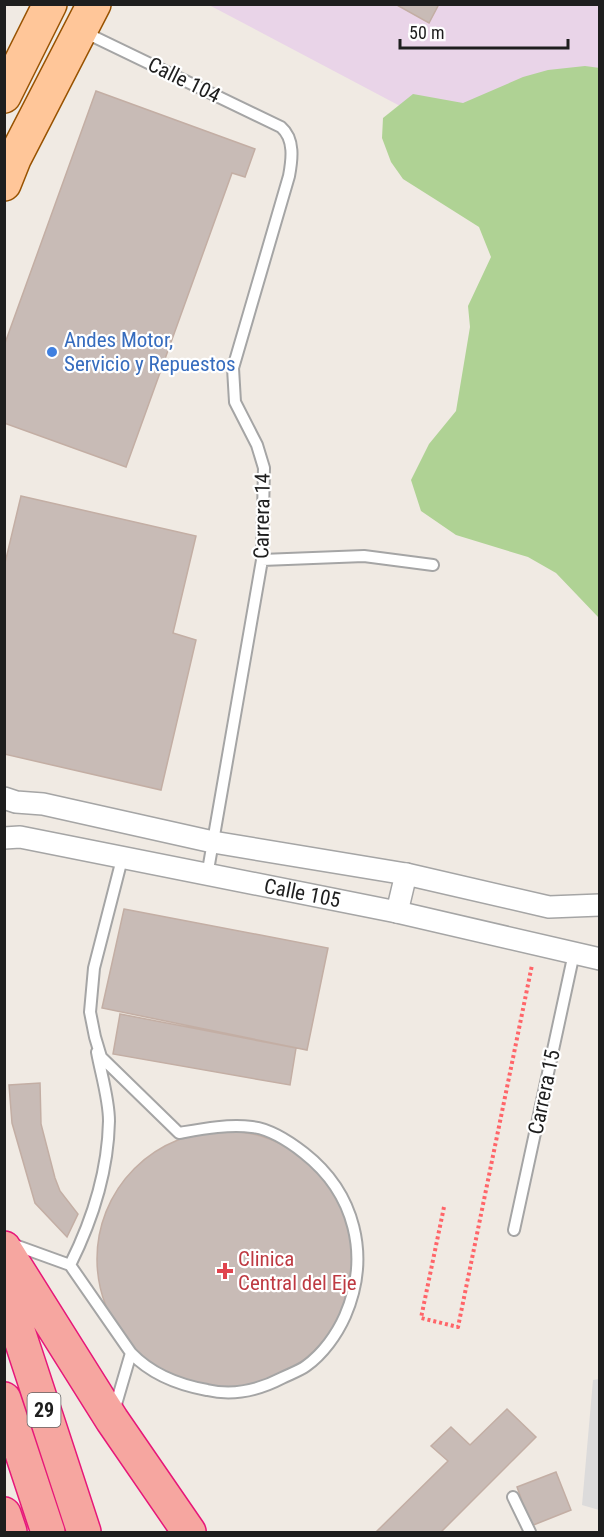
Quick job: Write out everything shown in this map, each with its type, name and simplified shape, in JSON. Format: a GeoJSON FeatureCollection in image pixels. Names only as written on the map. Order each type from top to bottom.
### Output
{"type":"FeatureCollection","features":[{"type":"Feature","properties":{"kind":"highway"},"geometry":{"type":"LineString","coordinates":[[4,1248],[112,1420],[189,1533]]}},
{"type":"Feature","properties":{"kind":"highway","name":"29"},"geometry":{"type":"LineString","coordinates":[[4,1288],[84,1533]]}},
{"type":"Feature","properties":{"kind":"highway","name":"29"},"geometry":{"type":"LineString","coordinates":[[4,1399],[48,1533]]}},
{"type":"Feature","properties":{"kind":"highway"},"geometry":{"type":"LineString","coordinates":[[112,1420],[166,1533]]}},
{"type":"Feature","properties":{"kind":"highway"},"geometry":{"type":"LineString","coordinates":[[4,1514],[10,1533]]}},
{"type":"Feature","properties":{"kind":"main road"},"geometry":{"type":"LineString","coordinates":[[4,96],[50,4]]}},
{"type":"Feature","properties":{"kind":"main road"},"geometry":{"type":"LineString","coordinates":[[4,184],[14,159],[87,17]]}},
{"type":"Feature","properties":{"kind":"street","name":"Calle 105"},"geometry":{"type":"LineString","coordinates":[[4,798],[16,802],[43,804],[213,842],[406,874],[549,907],[600,906]]}},
{"type":"Feature","properties":{"kind":"street"},"geometry":{"type":"LineString","coordinates":[[36,840],[25,828],[24,819],[28,812],[43,804]]}},
{"type":"Feature","properties":{"kind":"street","name":"Calle 105"},"geometry":{"type":"LineString","coordinates":[[4,838],[36,840],[207,876],[397,912],[600,959]]}},
{"type":"Feature","properties":{"kind":"street"},"geometry":{"type":"LineString","coordinates":[[397,912],[406,874]]}},
{"type":"Feature","properties":{"kind":"lane","name":"Calle 104"},"geometry":{"type":"LineString","coordinates":[[87,17],[287,131]]}},
{"type":"Feature","properties":{"kind":"lane","name":"Carrera 14"},"geometry":{"type":"LineString","coordinates":[[207,876],[262,560],[264,468],[257,445],[235,402],[233,368],[289,176],[292,160],[287,131]]}},
{"type":"Feature","properties":{"kind":"lane"},"geometry":{"type":"LineString","coordinates":[[262,560],[364,556],[433,565]]}},
{"type":"Feature","properties":{"kind":"lane"},"geometry":{"type":"LineString","coordinates":[[70,1265],[89,1223],[98,1191],[109,1120],[90,1012],[94,968],[122,859]]}},
{"type":"Feature","properties":{"kind":"lane","name":"Carrera 15"},"geometry":{"type":"LineString","coordinates":[[514,1230],[574,953]]}},
{"type":"Feature","properties":{"kind":"lane"},"geometry":{"type":"LineString","coordinates":[[4,1241],[70,1265],[142,1365],[183,1386],[225,1394],[265,1387],[308,1365],[336,1334],[354,1294],[358,1249],[348,1207],[324,1169],[288,1141],[253,1127],[205,1128],[179,1133],[101,1057],[95,1037]]}},
{"type":"Feature","properties":{"kind":"lane"},"geometry":{"type":"LineString","coordinates":[[112,1420],[132,1353]]}},
{"type":"Feature","properties":{"kind":"lane"},"geometry":{"type":"LineString","coordinates":[[513,1497],[530,1533]]}},
{"type":"Feature","properties":{"kind":"path"},"geometry":{"type":"LineString","coordinates":[[444,1207],[421,1318],[458,1327],[537,945]]}},
{"type":"Feature","properties":{"kind":"shaded area"},"geometry":{"type":"Polygon","coordinates":[[[209,5],[599,5],[599,293],[470,143],[209,5]]]}},
{"type":"Feature","properties":{"kind":"shaded area"},"geometry":{"type":"Polygon","coordinates":[[[600,1379],[599,1510],[582,1505],[593,1380],[600,1379]]]}},
{"type":"Feature","properties":{"kind":"green space"},"geometry":{"type":"Polygon","coordinates":[[[585,66],[600,68],[599,618],[556,573],[528,557],[456,535],[421,511],[411,480],[429,444],[456,411],[470,327],[468,306],[491,257],[479,227],[403,179],[391,162],[382,138],[383,118],[413,94],[463,103],[523,77],[548,70],[585,66]]]}},
{"type":"Feature","properties":{"kind":"building"},"geometry":{"type":"Polygon","coordinates":[[[395,4],[439,4],[429,23],[395,4]]]}},
{"type":"Feature","properties":{"kind":"building"},"geometry":{"type":"Polygon","coordinates":[[[96,91],[255,149],[245,177],[232,173],[126,467],[4,423],[4,346],[96,91]]]}},
{"type":"Feature","properties":{"kind":"building"},"geometry":{"type":"Polygon","coordinates":[[[21,496],[196,536],[173,633],[196,640],[161,790],[4,754],[4,567],[21,496]]]}},
{"type":"Feature","properties":{"kind":"building"},"geometry":{"type":"Polygon","coordinates":[[[124,909],[328,948],[307,1050],[102,1008],[124,909]]]}},
{"type":"Feature","properties":{"kind":"building"},"geometry":{"type":"Polygon","coordinates":[[[120,1014],[296,1048],[290,1085],[113,1054],[120,1014]]]}},
{"type":"Feature","properties":{"kind":"building"},"geometry":{"type":"Polygon","coordinates":[[[40,1083],[41,1124],[55,1178],[60,1191],[78,1214],[67,1237],[35,1203],[12,1123],[9,1085],[40,1083]]]}},
{"type":"Feature","properties":{"kind":"building","name":"Clinica Central del Eje"},"geometry":{"type":"Polygon","coordinates":[[[212,1131],[238,1131],[274,1140],[296,1152],[316,1168],[332,1188],[344,1210],[351,1234],[353,1259],[351,1284],[344,1308],[332,1330],[316,1350],[296,1366],[274,1378],[238,1387],[212,1387],[188,1382],[164,1372],[143,1358],[126,1341],[112,1320],[102,1296],[97,1272],[97,1246],[102,1222],[112,1198],[126,1177],[143,1160],[164,1146],[188,1136],[212,1131]]]}},
{"type":"Feature","properties":{"kind":"building"},"geometry":{"type":"Polygon","coordinates":[[[507,1409],[536,1437],[441,1532],[376,1532],[448,1461],[431,1446],[451,1427],[470,1445],[507,1409]]]}},
{"type":"Feature","properties":{"kind":"building"},"geometry":{"type":"Polygon","coordinates":[[[556,1472],[571,1510],[531,1526],[517,1487],[556,1472]]]}},
{"type":"Feature","properties":{"kind":"place","name":"Andes Motor, Servicio y Repuestos"},"geometry":{"type":"Point","coordinates":[52,352]}},
{"type":"Feature","properties":{"kind":"place","name":"Clinica Central del Eje"},"geometry":{"type":"Point","coordinates":[225,1271]}}]}
